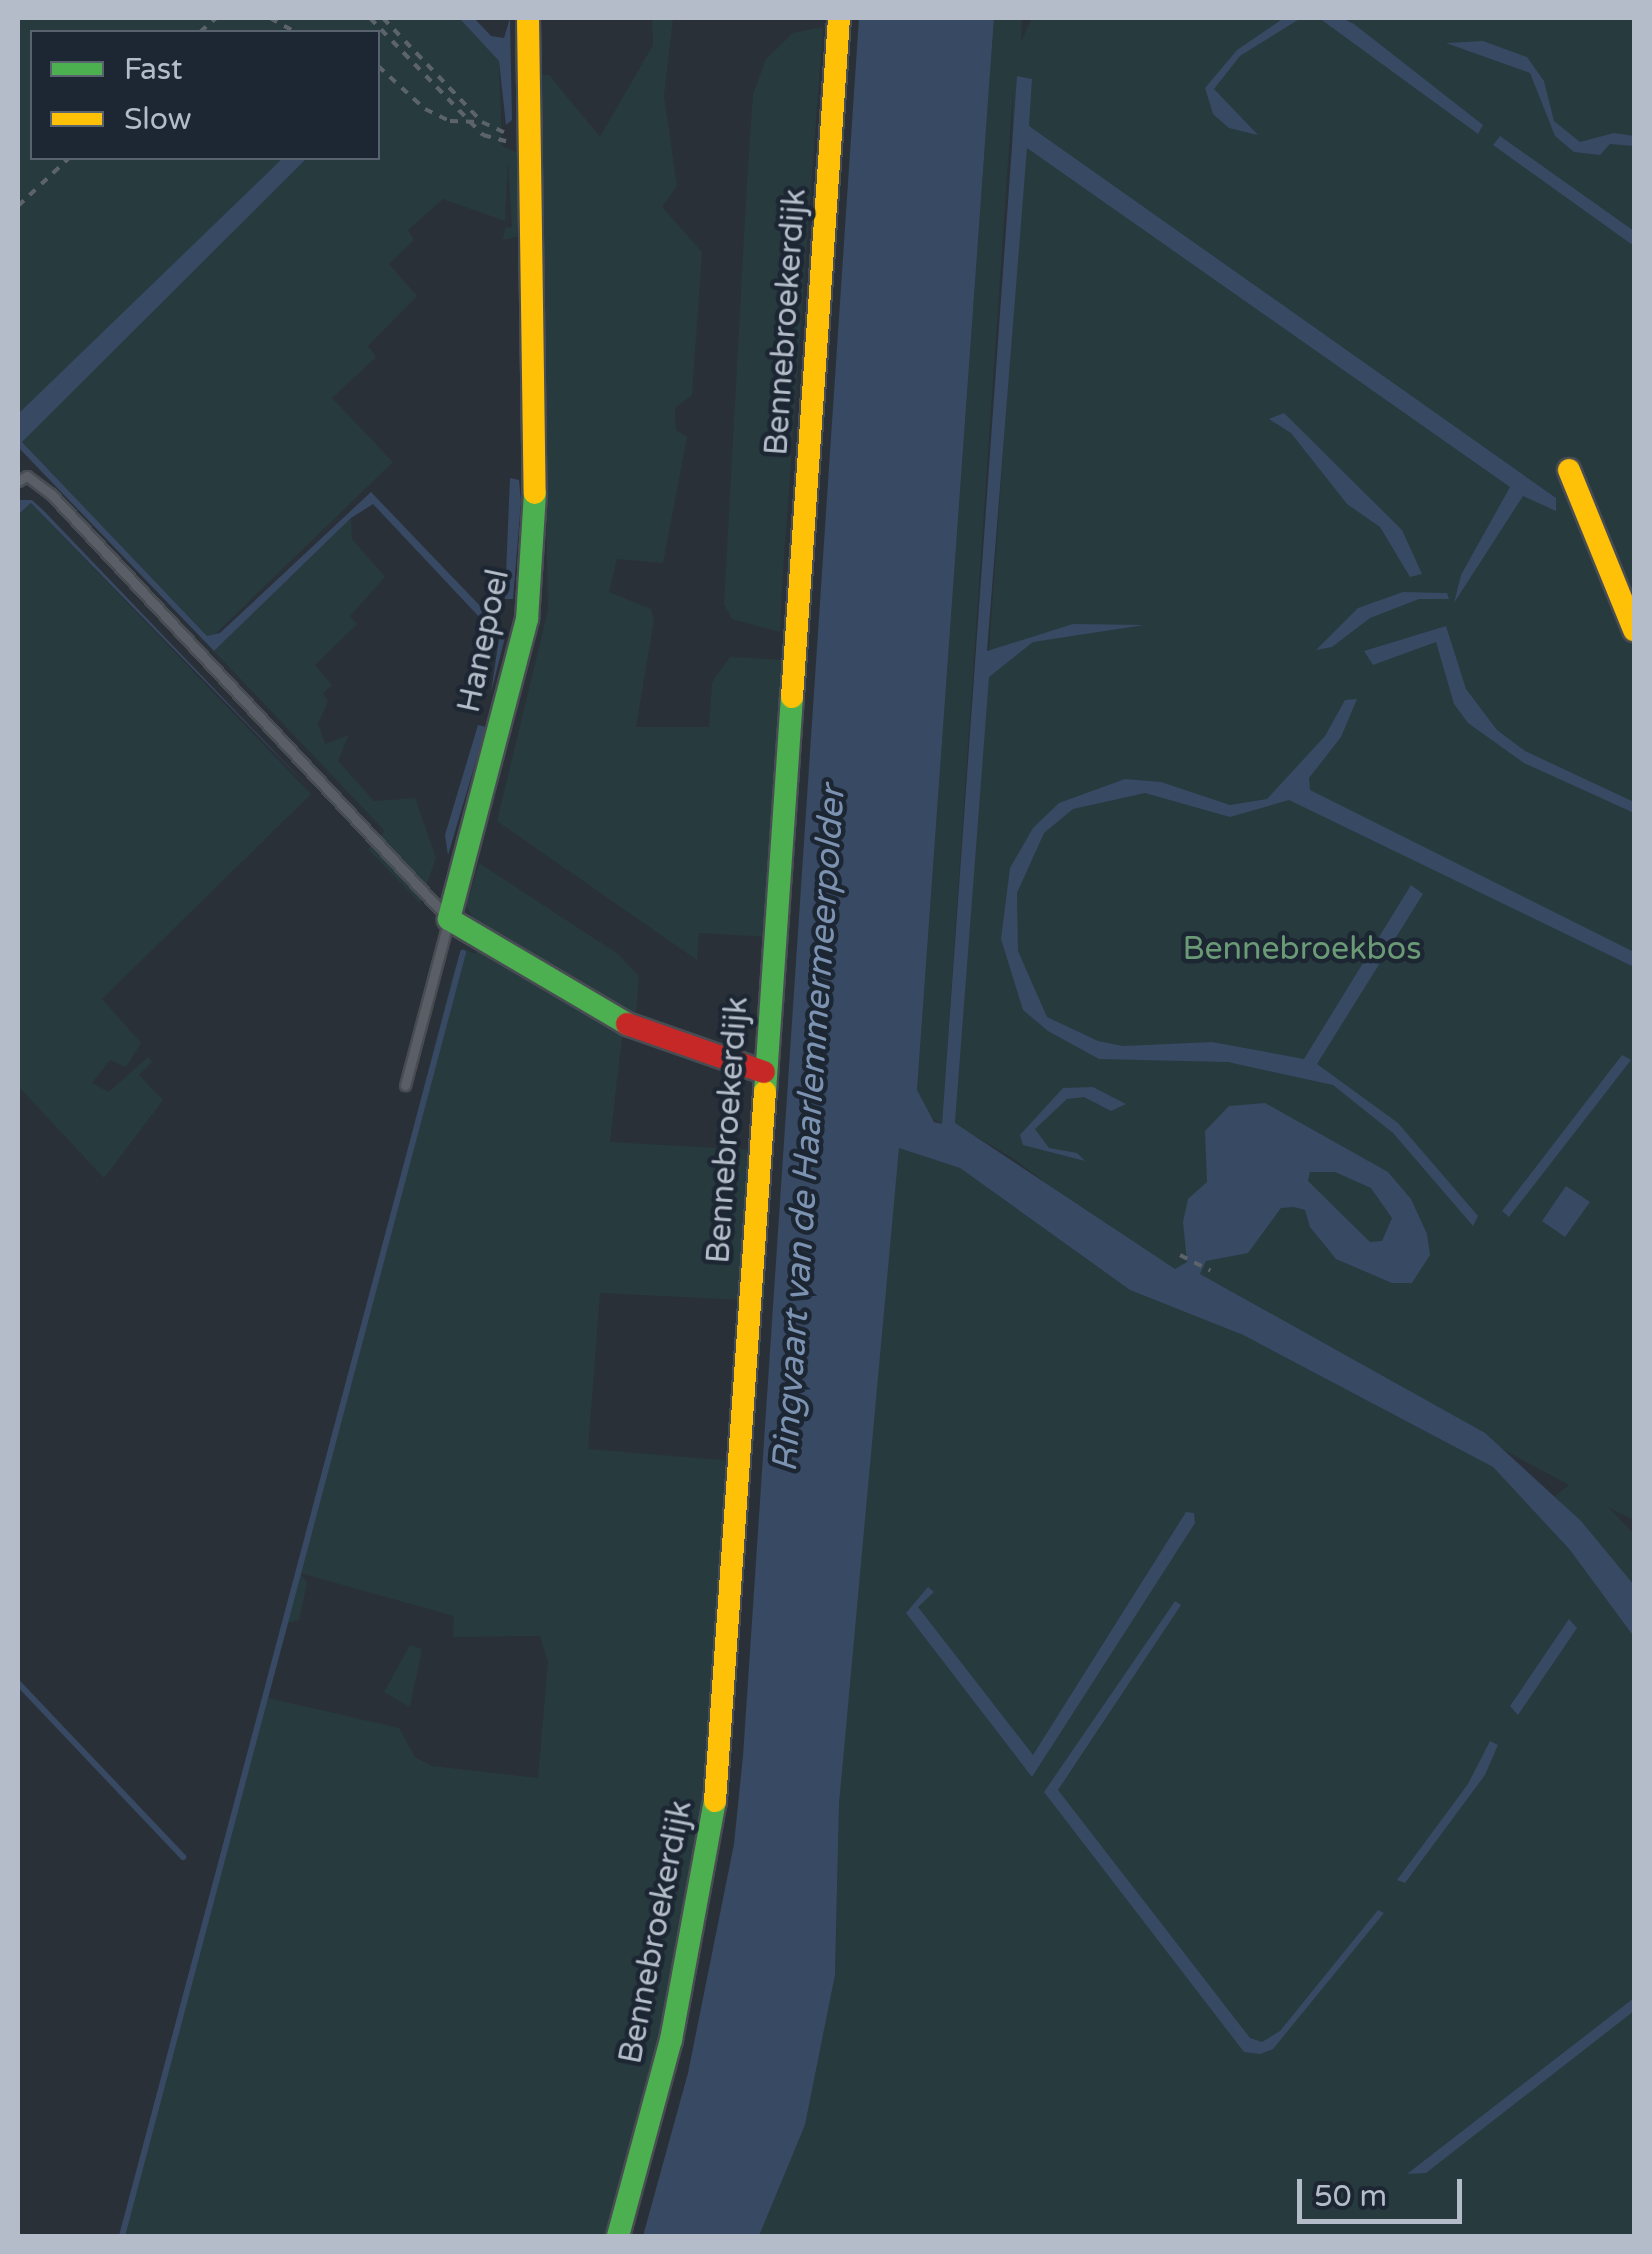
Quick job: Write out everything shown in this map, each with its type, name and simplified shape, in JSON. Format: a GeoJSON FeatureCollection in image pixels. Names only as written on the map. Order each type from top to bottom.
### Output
{"type":"FeatureCollection","features":[{"type":"Feature","properties":{"kind":"street","name":"Hanepoel"},"geometry":{"type":"LineString","coordinates":[[449,918],[528,619],[536,549],[528,18]]}},
{"type":"Feature","properties":{"kind":"street","name":"Bennebroekerdijk"},"geometry":{"type":"LineString","coordinates":[[618,2236],[672,2040],[716,1793],[839,18]]}},
{"type":"Feature","properties":{"kind":"street"},"geometry":{"type":"LineString","coordinates":[[1568,470],[1634,630]]}},
{"type":"Feature","properties":{"kind":"street"},"geometry":{"type":"LineString","coordinates":[[449,918],[633,1027],[764,1072]]}},
{"type":"Feature","properties":{"kind":"lane"},"geometry":{"type":"LineString","coordinates":[[18,481],[27,476],[51,494],[449,918],[405,1086]]}},
{"type":"Feature","properties":{"kind":"path"},"geometry":{"type":"LineString","coordinates":[[370,18],[491,140],[531,141]]}},
{"type":"Feature","properties":{"kind":"path"},"geometry":{"type":"LineString","coordinates":[[380,68],[424,109],[474,124],[482,122],[384,18]]}},
{"type":"Feature","properties":{"kind":"path"},"geometry":{"type":"LineString","coordinates":[[18,206],[66,160]]}},
{"type":"Feature","properties":{"kind":"path"},"geometry":{"type":"LineString","coordinates":[[1180,1255],[1210,1270]]}},
{"type":"Feature","properties":{"kind":"green space"},"geometry":{"type":"Polygon","coordinates":[[[18,18],[459,18],[499,61],[502,146],[525,156],[525,235],[503,240],[505,228],[512,227],[508,162],[505,221],[443,199],[408,230],[414,240],[389,264],[417,296],[368,346],[376,357],[332,398],[393,462],[214,635],[207,636],[22,442],[18,445],[18,18]]]}},
{"type":"Feature","properties":{"kind":"green space"},"geometry":{"type":"Polygon","coordinates":[[[652,18],[673,18],[664,96],[677,186],[662,207],[702,252],[692,395],[675,408],[676,430],[687,437],[663,563],[617,559],[609,592],[651,609],[654,620],[636,727],[709,727],[712,682],[730,657],[788,660],[768,937],[699,933],[697,960],[497,821],[548,610],[537,75],[549,75],[600,137],[653,45],[652,18]]]}},
{"type":"Feature","properties":{"kind":"green space","name":"Bennebroekbos"},"geometry":{"type":"Polygon","coordinates":[[[994,18],[1022,18],[1021,42],[1032,18],[1634,18],[1634,1520],[1608,1507],[1634,1534],[1634,1585],[1555,1496],[1569,1485],[1132,1249],[1014,1159],[955,1124],[1008,383],[1013,89],[942,1125],[923,1112],[917,1090],[994,18]]]}},
{"type":"Feature","properties":{"kind":"green space"},"geometry":{"type":"Polygon","coordinates":[[[823,27],[780,632],[732,619],[724,604],[753,94],[766,59],[793,33],[823,27]]]}},
{"type":"Feature","properties":{"kind":"green space"},"geometry":{"type":"Polygon","coordinates":[[[31,503],[311,794],[102,999],[141,1043],[126,1067],[110,1060],[92,1083],[109,1092],[148,1057],[152,1062],[139,1075],[163,1100],[104,1178],[18,1086],[18,516],[31,503]]]}},
{"type":"Feature","properties":{"kind":"green space"},"geometry":{"type":"Polygon","coordinates":[[[351,518],[352,539],[385,577],[350,616],[357,624],[315,665],[332,685],[323,693],[328,701],[318,724],[325,744],[349,735],[338,761],[374,801],[415,798],[436,858],[420,903],[368,849],[385,831],[214,651],[351,518]]]}},
{"type":"Feature","properties":{"kind":"green space"},"geometry":{"type":"Polygon","coordinates":[[[479,863],[618,954],[639,976],[636,1013],[477,925],[466,906],[479,863]]]}},
{"type":"Feature","properties":{"kind":"green space"},"geometry":{"type":"Polygon","coordinates":[[[478,948],[623,1029],[610,1142],[753,1150],[743,1300],[600,1293],[588,1449],[732,1461],[698,1879],[613,2236],[122,2236],[264,1697],[399,1728],[415,1757],[432,1766],[538,1778],[548,1662],[540,1636],[453,1637],[454,1616],[300,1573],[307,1583],[299,1620],[285,1624],[455,967],[465,949],[475,954],[478,948]]]}},
{"type":"Feature","properties":{"kind":"green space"},"geometry":{"type":"Polygon","coordinates":[[[898,1147],[960,1168],[1130,1290],[1243,1335],[1493,1467],[1570,1550],[1634,1637],[1634,2236],[759,2236],[805,2125],[835,1975],[839,1804],[892,1156],[898,1147]]]}},
{"type":"Feature","properties":{"kind":"green space"},"geometry":{"type":"Polygon","coordinates":[[[410,1645],[422,1649],[410,1707],[384,1692],[410,1645]]]}},
{"type":"Feature","properties":{"kind":"water"},"geometry":{"type":"Polygon","coordinates":[[[459,18],[474,18],[491,36],[504,38],[510,18],[512,120],[506,125],[499,61],[459,18]]]}},
{"type":"Feature","properties":{"kind":"water","name":"Ringvaart van de Haarlemmermeerpolder"},"geometry":{"type":"Polygon","coordinates":[[[859,18],[994,18],[917,1090],[934,1122],[942,1124],[1017,76],[1032,79],[1029,126],[1556,498],[1556,511],[1523,496],[1454,603],[1461,575],[1510,487],[1027,148],[987,651],[1073,624],[1144,625],[1033,642],[989,677],[955,1123],[1175,1269],[1187,1262],[1183,1222],[1188,1199],[1207,1182],[1205,1131],[1229,1106],[1265,1103],[1388,1172],[1411,1199],[1427,1234],[1430,1255],[1412,1283],[1392,1283],[1336,1259],[1310,1227],[1305,1210],[1294,1207],[1281,1208],[1248,1253],[1206,1261],[1200,1274],[1485,1433],[1581,1521],[1634,1585],[1634,1637],[1570,1550],[1493,1467],[1243,1335],[1130,1290],[960,1168],[899,1148],[839,1804],[835,1975],[805,2125],[759,2236],[643,2236],[688,2073],[734,1844],[859,18]],[[1310,1172],[1308,1181],[1370,1242],[1382,1241],[1392,1218],[1371,1188],[1335,1172],[1310,1172]]]}},
{"type":"Feature","properties":{"kind":"water"},"geometry":{"type":"Polygon","coordinates":[[[1284,18],[1301,18],[1240,56],[1214,89],[1258,135],[1229,128],[1213,114],[1205,88],[1237,50],[1284,18]]]}},
{"type":"Feature","properties":{"kind":"water"},"geometry":{"type":"Polygon","coordinates":[[[1319,18],[1342,18],[1354,24],[1483,125],[1478,134],[1319,18]]]}},
{"type":"Feature","properties":{"kind":"water"},"geometry":{"type":"Polygon","coordinates":[[[1483,41],[1527,57],[1544,81],[1554,121],[1580,142],[1614,133],[1634,136],[1634,146],[1610,144],[1600,155],[1574,152],[1555,136],[1530,73],[1446,43],[1483,41]]]}},
{"type":"Feature","properties":{"kind":"water"},"geometry":{"type":"Polygon","coordinates":[[[1500,136],[1634,231],[1634,246],[1493,145],[1500,136]]]}},
{"type":"Feature","properties":{"kind":"water"},"geometry":{"type":"Polygon","coordinates":[[[281,160],[305,160],[22,442],[207,636],[220,633],[371,492],[506,633],[491,693],[499,638],[373,504],[351,518],[214,651],[18,447],[18,414],[281,160]]]}},
{"type":"Feature","properties":{"kind":"water"},"geometry":{"type":"Polygon","coordinates":[[[1284,413],[1402,530],[1422,574],[1410,577],[1380,527],[1347,504],[1291,433],[1269,419],[1284,413]]]}},
{"type":"Feature","properties":{"kind":"water"},"geometry":{"type":"Polygon","coordinates":[[[510,478],[519,480],[521,502],[513,599],[505,599],[510,478]]]}},
{"type":"Feature","properties":{"kind":"water"},"geometry":{"type":"Polygon","coordinates":[[[18,500],[32,500],[44,511],[313,792],[31,503],[18,515],[18,500]]]}},
{"type":"Feature","properties":{"kind":"water"},"geometry":{"type":"Polygon","coordinates":[[[1403,592],[1447,593],[1449,599],[1419,599],[1370,618],[1332,647],[1316,650],[1358,608],[1403,592]]]}},
{"type":"Feature","properties":{"kind":"water"},"geometry":{"type":"Polygon","coordinates":[[[1446,626],[1466,689],[1497,730],[1525,751],[1634,802],[1634,813],[1524,763],[1468,723],[1454,704],[1436,642],[1373,665],[1364,651],[1446,626]]]}},
{"type":"Feature","properties":{"kind":"water"},"geometry":{"type":"Polygon","coordinates":[[[1357,699],[1341,737],[1309,778],[1310,790],[1634,952],[1634,967],[1289,800],[1230,817],[1145,793],[1073,809],[1044,833],[1017,893],[1018,951],[1047,1017],[1098,1041],[1123,1046],[1212,1042],[1304,1059],[1411,885],[1423,894],[1317,1064],[1398,1123],[1478,1216],[1473,1226],[1393,1133],[1333,1085],[1228,1062],[1099,1059],[1048,1031],[1023,1010],[1001,939],[1010,868],[1033,828],[1059,803],[1125,779],[1161,782],[1230,805],[1267,799],[1325,736],[1345,700],[1357,699]]]}},
{"type":"Feature","properties":{"kind":"water"},"geometry":{"type":"Polygon","coordinates":[[[478,725],[486,727],[448,855],[445,835],[478,725]]]}},
{"type":"Feature","properties":{"kind":"water"},"geometry":{"type":"Polygon","coordinates":[[[1622,1055],[1631,1060],[1509,1217],[1502,1211],[1622,1055]]]}},
{"type":"Feature","properties":{"kind":"water"},"geometry":{"type":"Polygon","coordinates":[[[1093,1087],[1126,1104],[1111,1111],[1084,1097],[1067,1099],[1035,1129],[1049,1148],[1077,1153],[1085,1161],[1023,1145],[1020,1135],[1063,1088],[1093,1087]]]}},
{"type":"Feature","properties":{"kind":"water"},"geometry":{"type":"Polygon","coordinates":[[[1566,1186],[1590,1202],[1565,1237],[1542,1221],[1566,1186]]]}},
{"type":"Feature","properties":{"kind":"water"},"geometry":{"type":"Polygon","coordinates":[[[1186,1512],[1194,1513],[1195,1523],[1032,1777],[906,1613],[928,1587],[934,1592],[918,1607],[1033,1755],[1186,1512]]]}},
{"type":"Feature","properties":{"kind":"water"},"geometry":{"type":"Polygon","coordinates":[[[1175,1601],[1181,1605],[1058,1790],[1250,2038],[1262,2042],[1280,2031],[1378,1910],[1384,1913],[1273,2049],[1260,2054],[1244,2052],[1044,1792],[1175,1601]]]}},
{"type":"Feature","properties":{"kind":"water"},"geometry":{"type":"Polygon","coordinates":[[[1569,1619],[1577,1628],[1518,1715],[1510,1706],[1569,1619]]]}},
{"type":"Feature","properties":{"kind":"water"},"geometry":{"type":"Polygon","coordinates":[[[1490,1741],[1498,1745],[1485,1775],[1405,1883],[1397,1880],[1468,1784],[1490,1741]]]}},
{"type":"Feature","properties":{"kind":"water"},"geometry":{"type":"Polygon","coordinates":[[[1634,1998],[1634,2011],[1426,2173],[1407,2174],[1634,1998]]]}},
{"type":"Feature","properties":{"kind":"waterway"},"geometry":{"type":"LineString","coordinates":[[122,2236],[463,953]]}},
{"type":"Feature","properties":{"kind":"waterway"},"geometry":{"type":"LineString","coordinates":[[18,1683],[183,1857]]}},
{"type":"Feature","properties":{"kind":"traffic: fast"},"geometry":{"type":"LineString","coordinates":[[535,493],[527,619],[449,919],[627,1024]]}},
{"type":"Feature","properties":{"kind":"traffic: fast"},"geometry":{"type":"LineString","coordinates":[[765,1092],[792,697]]}},
{"type":"Feature","properties":{"kind":"traffic: fast"},"geometry":{"type":"LineString","coordinates":[[618,2236],[671,2040],[715,1801]]}},
{"type":"Feature","properties":{"kind":"traffic: slow"},"geometry":{"type":"LineString","coordinates":[[528,18],[535,493]]}},
{"type":"Feature","properties":{"kind":"traffic: slow"},"geometry":{"type":"LineString","coordinates":[[792,697],[839,18]]}},
{"type":"Feature","properties":{"kind":"traffic: slow"},"geometry":{"type":"LineString","coordinates":[[1569,470],[1634,630]]}},
{"type":"Feature","properties":{"kind":"traffic: slow"},"geometry":{"type":"LineString","coordinates":[[715,1801],[765,1092]]}},
{"type":"Feature","properties":{"kind":"traffic: jam"},"geometry":{"type":"LineString","coordinates":[[627,1024],[764,1072]]}}]}
